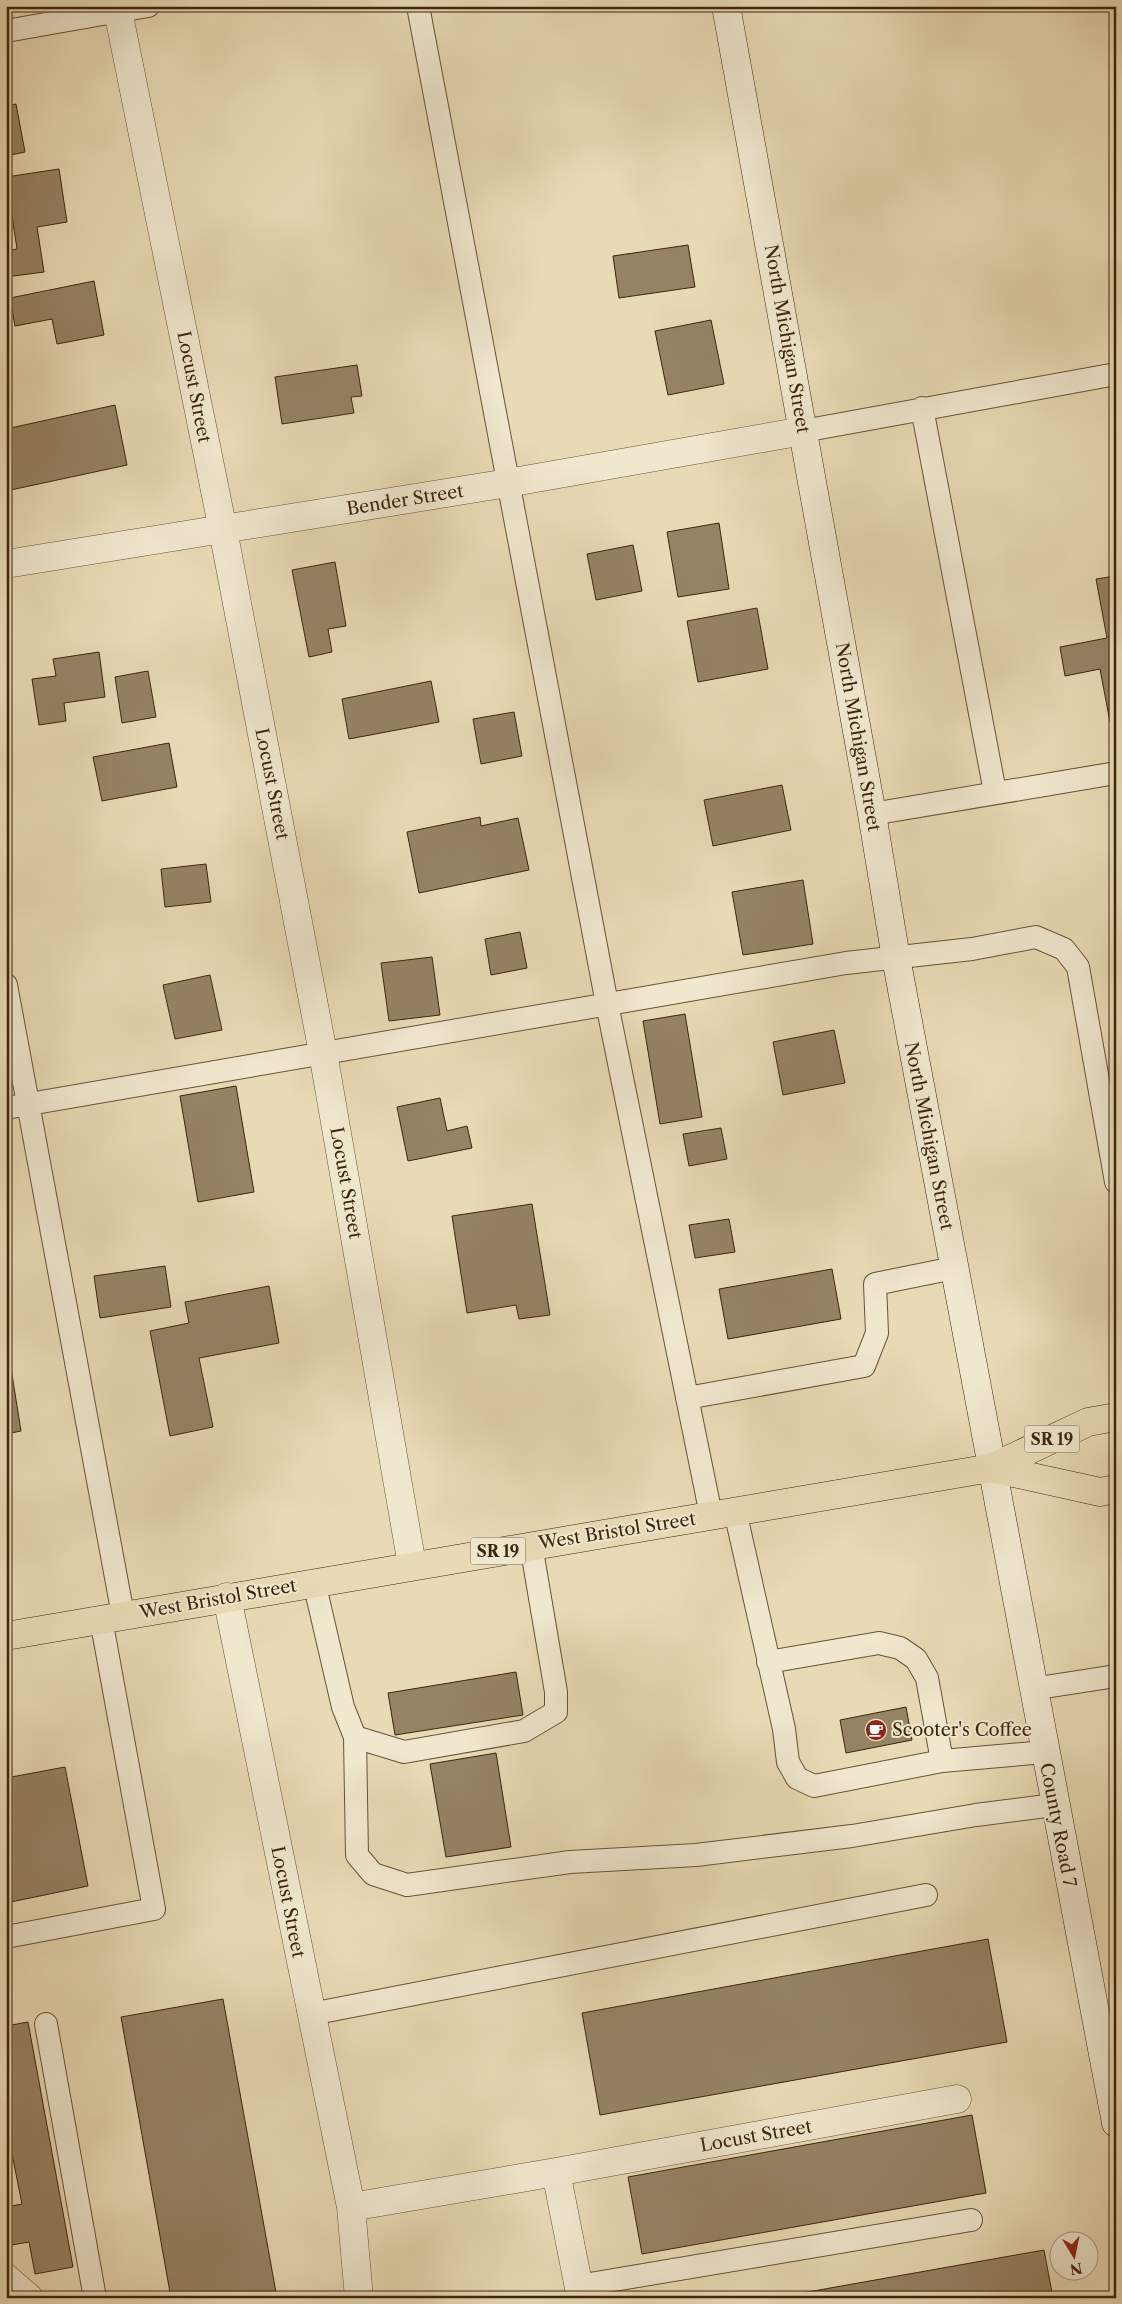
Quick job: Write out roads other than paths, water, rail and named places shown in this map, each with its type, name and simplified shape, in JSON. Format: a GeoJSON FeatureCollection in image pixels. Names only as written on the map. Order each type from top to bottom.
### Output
{"type":"FeatureCollection","features":[{"type":"Feature","properties":{"kind":"main road","name":"West Bristol Street"},"geometry":{"type":"LineString","coordinates":[[6,1636],[412,1565],[991,1468],[1088,1422],[1116,1417]]}},
{"type":"Feature","properties":{"kind":"main road","name":"West Bristol Street"},"geometry":{"type":"LineString","coordinates":[[991,1468],[1100,1492],[1116,1489]]}},
{"type":"Feature","properties":{"kind":"street","name":"North Michigan Street"},"geometry":{"type":"LineString","coordinates":[[726,6],[872,814],[896,958],[991,1468]]}},
{"type":"Feature","properties":{"kind":"street","name":"Locust Street"},"geometry":{"type":"LineString","coordinates":[[118,9],[224,530],[323,1053],[412,1565]]}},
{"type":"Feature","properties":{"kind":"street","name":"Bender Street"},"geometry":{"type":"LineString","coordinates":[[6,564],[508,483],[803,432]]}},
{"type":"Feature","properties":{"kind":"street","name":"County Road 7"},"geometry":{"type":"LineString","coordinates":[[991,1468],[1054,1805],[1114,2096],[1116,2123]]}},
{"type":"Feature","properties":{"kind":"street","name":"Locust Street"},"geometry":{"type":"LineString","coordinates":[[227,1597],[351,2207],[359,2298]]}},
{"type":"Feature","properties":{"kind":"street","name":"Locust Street"},"geometry":{"type":"LineString","coordinates":[[351,2207],[556,2172],[957,2099]]}},
{"type":"Feature","properties":{"kind":"street"},"geometry":{"type":"LineString","coordinates":[[556,2172],[580,2292]]}},
{"type":"Feature","properties":{"kind":"street"},"geometry":{"type":"LineString","coordinates":[[6,2278],[29,2298]]}},
{"type":"Feature","properties":{"kind":"lane"},"geometry":{"type":"LineString","coordinates":[[6,31],[118,9],[148,6]]}},
{"type":"Feature","properties":{"kind":"lane"},"geometry":{"type":"LineString","coordinates":[[418,6],[607,1004],[687,1398],[768,1662],[784,1729],[788,1762],[797,1778],[814,1786],[942,1762],[1045,1752]]}},
{"type":"Feature","properties":{"kind":"lane"},"geometry":{"type":"LineString","coordinates":[[803,432],[922,408],[1116,374]]}},
{"type":"Feature","properties":{"kind":"lane"},"geometry":{"type":"LineString","coordinates":[[922,408],[995,792]]}},
{"type":"Feature","properties":{"kind":"lane"},"geometry":{"type":"LineString","coordinates":[[872,814],[1116,773]]}},
{"type":"Feature","properties":{"kind":"lane"},"geometry":{"type":"LineString","coordinates":[[6,1108],[846,963],[972,949],[1036,937],[1064,950],[1078,968],[1116,1182]]}},
{"type":"Feature","properties":{"kind":"lane"},"geometry":{"type":"LineString","coordinates":[[6,985],[29,1104],[112,1617],[154,1909],[6,1937]]}},
{"type":"Feature","properties":{"kind":"lane"},"geometry":{"type":"LineString","coordinates":[[687,1398],[864,1366],[877,1333],[875,1284],[954,1268]]}},
{"type":"Feature","properties":{"kind":"lane"},"geometry":{"type":"LineString","coordinates":[[355,1737],[404,1752],[524,1731],[556,1712],[556,1692],[531,1545]]}},
{"type":"Feature","properties":{"kind":"lane"},"geometry":{"type":"LineString","coordinates":[[314,1582],[343,1707],[355,1737],[358,1855],[373,1874],[407,1885],[570,1862],[696,1855],[842,1837],[976,1815],[1054,1805]]}},
{"type":"Feature","properties":{"kind":"lane"},"geometry":{"type":"LineString","coordinates":[[768,1662],[879,1643],[900,1648],[916,1659],[928,1678],[942,1762]]}},
{"type":"Feature","properties":{"kind":"lane"},"geometry":{"type":"LineString","coordinates":[[1032,1689],[1116,1676]]}},
{"type":"Feature","properties":{"kind":"lane"},"geometry":{"type":"LineString","coordinates":[[311,2014],[926,1895]]}},
{"type":"Feature","properties":{"kind":"lane"},"geometry":{"type":"LineString","coordinates":[[46,2024],[95,2298]]}},
{"type":"Feature","properties":{"kind":"lane"},"geometry":{"type":"LineString","coordinates":[[580,2292],[971,2220]]}},
{"type":"Feature","properties":{"kind":"place","name":"Scooter's Coffee"},"geometry":{"type":"Point","coordinates":[876,1730]}}]}
